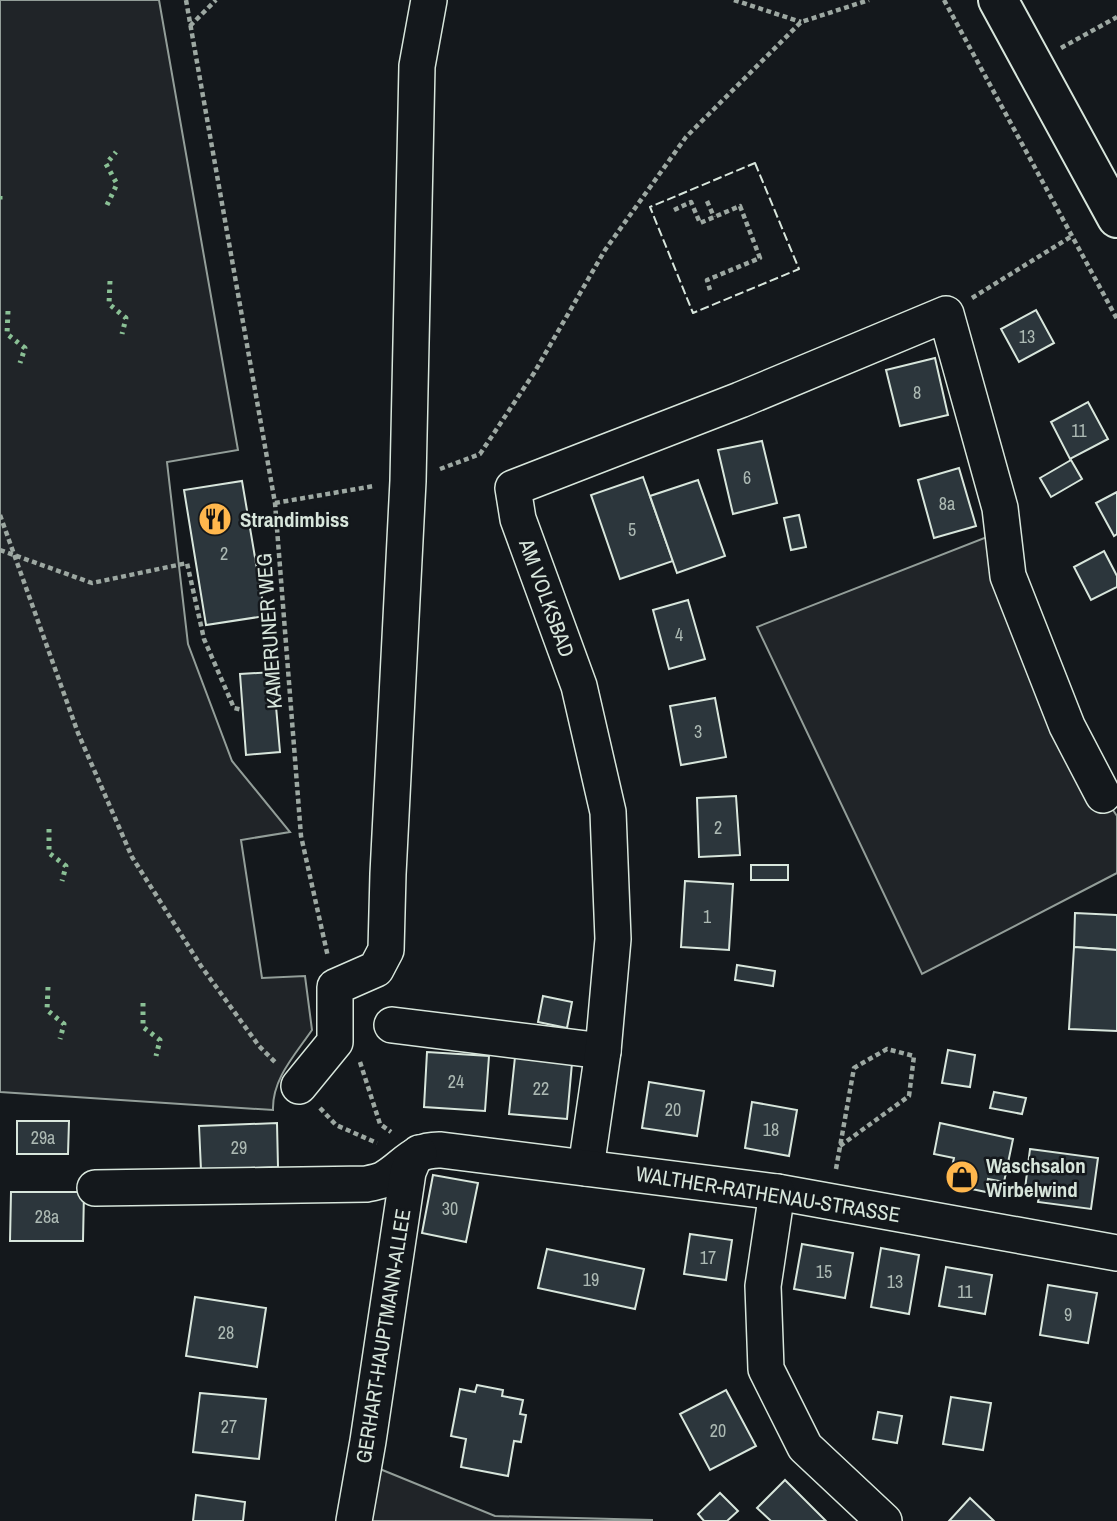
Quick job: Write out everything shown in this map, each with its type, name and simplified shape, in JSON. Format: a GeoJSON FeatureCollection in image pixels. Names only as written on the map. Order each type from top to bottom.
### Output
{"type":"FeatureCollection","features":[{"type":"Feature","properties":{"kind":"main road"},"geometry":{"type":"LineString","coordinates":[[998,0],[1117,218]]}},
{"type":"Feature","properties":{"kind":"street"},"geometry":{"type":"LineString","coordinates":[[299,1086],[335,1042],[335,987],[376,969],[386,950],[408,481],[417,66],[429,0]]}},
{"type":"Feature","properties":{"kind":"street"},"geometry":{"type":"LineString","coordinates":[[946,314],[1000,508],[1008,576],[1067,726],[1102,795]]}},
{"type":"Feature","properties":{"kind":"street","name":"AM VOLKSBAD"},"geometry":{"type":"LineString","coordinates":[[586,1168],[603,1051],[613,939],[608,812],[579,686],[518,519],[513,488],[740,400],[946,314]]}},
{"type":"Feature","properties":{"kind":"street"},"geometry":{"type":"LineString","coordinates":[[392,1025],[603,1051]]}},
{"type":"Feature","properties":{"kind":"street","name":"WALTHER-RATHENAU-STRASSE"},"geometry":{"type":"LineString","coordinates":[[419,1153],[440,1150],[777,1192],[1117,1253]]}},
{"type":"Feature","properties":{"kind":"street"},"geometry":{"type":"LineString","coordinates":[[95,1188],[366,1184],[382,1180],[419,1153]]}},
{"type":"Feature","properties":{"kind":"street","name":"GERHART-HAUPTMANN-ALLEE"},"geometry":{"type":"LineString","coordinates":[[354,1521],[408,1172],[419,1153]]}},
{"type":"Feature","properties":{"kind":"street"},"geometry":{"type":"LineString","coordinates":[[777,1192],[763,1286],[766,1368],[805,1447],[884,1521]]}},
{"type":"Feature","properties":{"kind":"path","name":"KAMERUNER WEG"},"geometry":{"type":"LineString","coordinates":[[186,0],[275,503],[301,836],[335,987]]}},
{"type":"Feature","properties":{"kind":"path"},"geometry":{"type":"LineString","coordinates":[[190,26],[216,0]]}},
{"type":"Feature","properties":{"kind":"path"},"geometry":{"type":"LineString","coordinates":[[734,0],[801,22]]}},
{"type":"Feature","properties":{"kind":"path"},"geometry":{"type":"LineString","coordinates":[[275,503],[408,481],[480,454],[534,373],[605,250],[686,137],[801,22],[869,0]]}},
{"type":"Feature","properties":{"kind":"path"},"geometry":{"type":"LineString","coordinates":[[944,0],[1117,319]]}},
{"type":"Feature","properties":{"kind":"path"},"geometry":{"type":"LineString","coordinates":[[1060,48],[1117,17]]}},
{"type":"Feature","properties":{"kind":"path"},"geometry":{"type":"LineString","coordinates":[[707,201],[714,217]]}},
{"type":"Feature","properties":{"kind":"path"},"geometry":{"type":"LineString","coordinates":[[674,209],[691,202],[700,223],[740,206],[760,258],[706,280],[710,290]]}},
{"type":"Feature","properties":{"kind":"path"},"geometry":{"type":"LineString","coordinates":[[946,314],[1072,236]]}},
{"type":"Feature","properties":{"kind":"path"},"geometry":{"type":"LineString","coordinates":[[0,516],[78,733],[132,857],[201,966],[258,1046],[337,1125],[380,1145],[419,1153]]}},
{"type":"Feature","properties":{"kind":"path"},"geometry":{"type":"LineString","coordinates":[[0,550],[93,583],[187,563],[204,639],[234,708],[243,710]]}},
{"type":"Feature","properties":{"kind":"path"},"geometry":{"type":"LineString","coordinates":[[831,1201],[840,1146],[854,1068],[887,1049],[914,1056],[909,1096],[840,1146]]}},
{"type":"Feature","properties":{"kind":"path"},"geometry":{"type":"LineString","coordinates":[[359,1062],[380,1124],[419,1153]]}},
{"type":"Feature","properties":{"kind":"shaded area"},"geometry":{"type":"Polygon","coordinates":[[[0,0],[159,0],[238,450],[167,462],[188,644],[232,761],[290,832],[241,840],[262,978],[305,976],[312,1030],[280,1078],[273,1110],[0,1092],[0,0]]]}},
{"type":"Feature","properties":{"kind":"shaded area"},"geometry":{"type":"Polygon","coordinates":[[[992,535],[1103,795],[1117,816],[1117,873],[922,974],[757,627],[992,535]]]}},
{"type":"Feature","properties":{"kind":"shaded area"},"geometry":{"type":"Polygon","coordinates":[[[375,1467],[495,1516],[652,1521],[365,1521],[375,1467]]]}},
{"type":"Feature","properties":{"kind":"building"},"geometry":{"type":"Polygon","coordinates":[[[1036,310],[1054,343],[1019,362],[1001,329],[1036,310]]]}},
{"type":"Feature","properties":{"kind":"building"},"geometry":{"type":"Polygon","coordinates":[[[935,358],[948,415],[900,426],[886,370],[935,358]]]}},
{"type":"Feature","properties":{"kind":"building"},"geometry":{"type":"Polygon","coordinates":[[[1088,402],[1108,439],[1070,459],[1051,422],[1088,402]]]}},
{"type":"Feature","properties":{"kind":"building"},"geometry":{"type":"Polygon","coordinates":[[[762,441],[777,503],[733,514],[718,450],[762,441]]]}},
{"type":"Feature","properties":{"kind":"building"},"geometry":{"type":"Polygon","coordinates":[[[1071,460],[1082,479],[1051,497],[1040,478],[1071,460]]]}},
{"type":"Feature","properties":{"kind":"building"},"geometry":{"type":"Polygon","coordinates":[[[959,468],[976,526],[934,538],[918,480],[959,468]]]}},
{"type":"Feature","properties":{"kind":"building"},"geometry":{"type":"Polygon","coordinates":[[[643,477],[673,561],[620,579],[591,495],[643,477]]]}},
{"type":"Feature","properties":{"kind":"building"},"geometry":{"type":"Polygon","coordinates":[[[698,480],[725,556],[677,573],[650,496],[698,480]]]}},
{"type":"Feature","properties":{"kind":"building"},"geometry":{"type":"Polygon","coordinates":[[[242,481],[265,616],[206,625],[184,490],[242,481]]]}},
{"type":"Feature","properties":{"kind":"building"},"geometry":{"type":"Polygon","coordinates":[[[1117,492],[1117,534],[1114,536],[1096,503],[1117,492]]]}},
{"type":"Feature","properties":{"kind":"building"},"geometry":{"type":"Polygon","coordinates":[[[799,515],[806,547],[791,550],[784,518],[799,515]]]}},
{"type":"Feature","properties":{"kind":"building"},"geometry":{"type":"Polygon","coordinates":[[[1104,551],[1117,576],[1117,587],[1091,600],[1074,567],[1104,551]]]}},
{"type":"Feature","properties":{"kind":"building"},"geometry":{"type":"Polygon","coordinates":[[[688,600],[705,659],[669,669],[653,610],[688,600]]]}},
{"type":"Feature","properties":{"kind":"building"},"geometry":{"type":"Polygon","coordinates":[[[273,672],[280,752],[246,755],[240,674],[273,672]]]}},
{"type":"Feature","properties":{"kind":"building"},"geometry":{"type":"Polygon","coordinates":[[[715,698],[726,757],[681,765],[670,706],[715,698]]]}},
{"type":"Feature","properties":{"kind":"building"},"geometry":{"type":"Polygon","coordinates":[[[736,796],[740,855],[699,857],[697,798],[736,796]]]}},
{"type":"Feature","properties":{"kind":"building"},"geometry":{"type":"Polygon","coordinates":[[[751,865],[788,865],[788,880],[751,880],[751,865]]]}},
{"type":"Feature","properties":{"kind":"building"},"geometry":{"type":"Polygon","coordinates":[[[685,881],[733,884],[729,950],[681,947],[685,881]]]}},
{"type":"Feature","properties":{"kind":"building"},"geometry":{"type":"Polygon","coordinates":[[[1075,913],[1117,915],[1117,950],[1074,947],[1075,913]]]}},
{"type":"Feature","properties":{"kind":"building"},"geometry":{"type":"Polygon","coordinates":[[[1074,947],[1117,950],[1117,1031],[1069,1029],[1074,947]]]}},
{"type":"Feature","properties":{"kind":"building"},"geometry":{"type":"Polygon","coordinates":[[[737,965],[775,971],[773,986],[735,980],[737,965]]]}},
{"type":"Feature","properties":{"kind":"building"},"geometry":{"type":"Polygon","coordinates":[[[543,996],[572,1002],[567,1028],[538,1022],[543,996]]]}},
{"type":"Feature","properties":{"kind":"building"},"geometry":{"type":"Polygon","coordinates":[[[948,1050],[975,1055],[970,1087],[942,1083],[948,1050]]]}},
{"type":"Feature","properties":{"kind":"building"},"geometry":{"type":"Polygon","coordinates":[[[427,1052],[489,1056],[485,1111],[424,1107],[427,1052]]]}},
{"type":"Feature","properties":{"kind":"building"},"geometry":{"type":"Polygon","coordinates":[[[515,1057],[572,1063],[567,1119],[509,1114],[515,1057]]]}},
{"type":"Feature","properties":{"kind":"building"},"geometry":{"type":"Polygon","coordinates":[[[649,1082],[704,1091],[697,1136],[642,1128],[649,1082]]]}},
{"type":"Feature","properties":{"kind":"building"},"geometry":{"type":"Polygon","coordinates":[[[994,1092],[1026,1098],[1022,1114],[990,1108],[994,1092]]]}},
{"type":"Feature","properties":{"kind":"building"},"geometry":{"type":"Polygon","coordinates":[[[752,1102],[797,1110],[789,1156],[745,1148],[752,1102]]]}},
{"type":"Feature","properties":{"kind":"building"},"geometry":{"type":"Polygon","coordinates":[[[17,1121],[69,1121],[68,1154],[17,1154],[17,1121]]]}},
{"type":"Feature","properties":{"kind":"building"},"geometry":{"type":"Polygon","coordinates":[[[277,1123],[278,1167],[201,1170],[199,1126],[277,1123]]]}},
{"type":"Feature","properties":{"kind":"building"},"geometry":{"type":"Polygon","coordinates":[[[940,1123],[1013,1139],[1004,1182],[988,1179],[986,1192],[948,1184],[954,1158],[934,1154],[940,1123]]]}},
{"type":"Feature","properties":{"kind":"building"},"geometry":{"type":"Polygon","coordinates":[[[1030,1149],[1098,1158],[1091,1209],[1038,1202],[1040,1191],[1025,1189],[1030,1149]]]}},
{"type":"Feature","properties":{"kind":"building"},"geometry":{"type":"Polygon","coordinates":[[[433,1175],[478,1183],[466,1242],[422,1233],[433,1175]]]}},
{"type":"Feature","properties":{"kind":"building"},"geometry":{"type":"Polygon","coordinates":[[[11,1192],[84,1192],[83,1241],[10,1241],[11,1192]]]}},
{"type":"Feature","properties":{"kind":"building"},"geometry":{"type":"Polygon","coordinates":[[[690,1234],[732,1240],[726,1280],[684,1274],[690,1234]]]}},
{"type":"Feature","properties":{"kind":"building"},"geometry":{"type":"Polygon","coordinates":[[[802,1244],[853,1253],[845,1298],[794,1289],[802,1244]]]}},
{"type":"Feature","properties":{"kind":"building"},"geometry":{"type":"Polygon","coordinates":[[[881,1248],[919,1255],[909,1314],[871,1307],[881,1248]]]}},
{"type":"Feature","properties":{"kind":"building"},"geometry":{"type":"Polygon","coordinates":[[[547,1249],[644,1269],[635,1309],[538,1288],[547,1249]]]}},
{"type":"Feature","properties":{"kind":"building"},"geometry":{"type":"Polygon","coordinates":[[[946,1267],[992,1275],[985,1314],[939,1306],[946,1267]]]}},
{"type":"Feature","properties":{"kind":"building"},"geometry":{"type":"Polygon","coordinates":[[[1048,1285],[1097,1293],[1088,1343],[1040,1335],[1048,1285]]]}},
{"type":"Feature","properties":{"kind":"building"},"geometry":{"type":"Polygon","coordinates":[[[195,1297],[266,1308],[257,1367],[186,1356],[195,1297]]]}},
{"type":"Feature","properties":{"kind":"building"},"geometry":{"type":"Polygon","coordinates":[[[477,1385],[503,1390],[502,1396],[523,1400],[520,1414],[526,1415],[521,1442],[514,1441],[508,1476],[461,1467],[466,1439],[451,1436],[460,1389],[475,1392],[477,1385]]]}},
{"type":"Feature","properties":{"kind":"building"},"geometry":{"type":"Polygon","coordinates":[[[726,1390],[756,1446],[710,1470],[680,1414],[726,1390]]]}},
{"type":"Feature","properties":{"kind":"building"},"geometry":{"type":"Polygon","coordinates":[[[200,1393],[266,1399],[259,1459],[193,1452],[200,1393]]]}},
{"type":"Feature","properties":{"kind":"building"},"geometry":{"type":"Polygon","coordinates":[[[951,1397],[991,1403],[983,1450],[943,1444],[951,1397]]]}},
{"type":"Feature","properties":{"kind":"building"},"geometry":{"type":"Polygon","coordinates":[[[878,1412],[902,1416],[897,1443],[873,1439],[878,1412]]]}},
{"type":"Feature","properties":{"kind":"building"},"geometry":{"type":"Polygon","coordinates":[[[785,1480],[826,1521],[771,1521],[757,1508],[785,1480]]]}},
{"type":"Feature","properties":{"kind":"building"},"geometry":{"type":"Polygon","coordinates":[[[720,1493],[738,1511],[727,1521],[704,1521],[698,1514],[720,1493]]]}},
{"type":"Feature","properties":{"kind":"building"},"geometry":{"type":"Polygon","coordinates":[[[196,1495],[245,1502],[243,1521],[193,1521],[196,1495]]]}},
{"type":"Feature","properties":{"kind":"building"},"geometry":{"type":"Polygon","coordinates":[[[970,1498],[994,1521],[949,1521],[970,1498]]]}},
{"type":"Feature","properties":{"kind":"hedge"},"geometry":{"type":"LineString","coordinates":[[107,205],[117,184],[106,164],[116,152]]}},
{"type":"Feature","properties":{"kind":"hedge"},"geometry":{"type":"LineString","coordinates":[[0,196],[0,201]]}},
{"type":"Feature","properties":{"kind":"hedge"},"geometry":{"type":"LineString","coordinates":[[110,281],[109,304],[126,318],[122,334]]}},
{"type":"Feature","properties":{"kind":"hedge"},"geometry":{"type":"LineString","coordinates":[[8,311],[7,334],[25,348],[20,363]]}},
{"type":"Feature","properties":{"kind":"hedge"},"geometry":{"type":"LineString","coordinates":[[49,829],[49,853],[66,866],[62,881]]}},
{"type":"Feature","properties":{"kind":"hedge"},"geometry":{"type":"LineString","coordinates":[[48,987],[47,1010],[64,1024],[60,1039]]}},
{"type":"Feature","properties":{"kind":"hedge"},"geometry":{"type":"LineString","coordinates":[[143,1003],[143,1027],[160,1040],[156,1056]]}},
{"type":"Feature","properties":{"kind":"fence"},"geometry":{"type":"LineString","coordinates":[[755,163],[799,269],[693,313],[650,207],[755,163]]}},
{"type":"Feature","properties":{"kind":"place","name":"Strandimbiss"},"geometry":{"type":"Point","coordinates":[215,519]}},
{"type":"Feature","properties":{"kind":"place","name":"Waschsalon Wirbelwind"},"geometry":{"type":"Point","coordinates":[962,1177]}}]}
